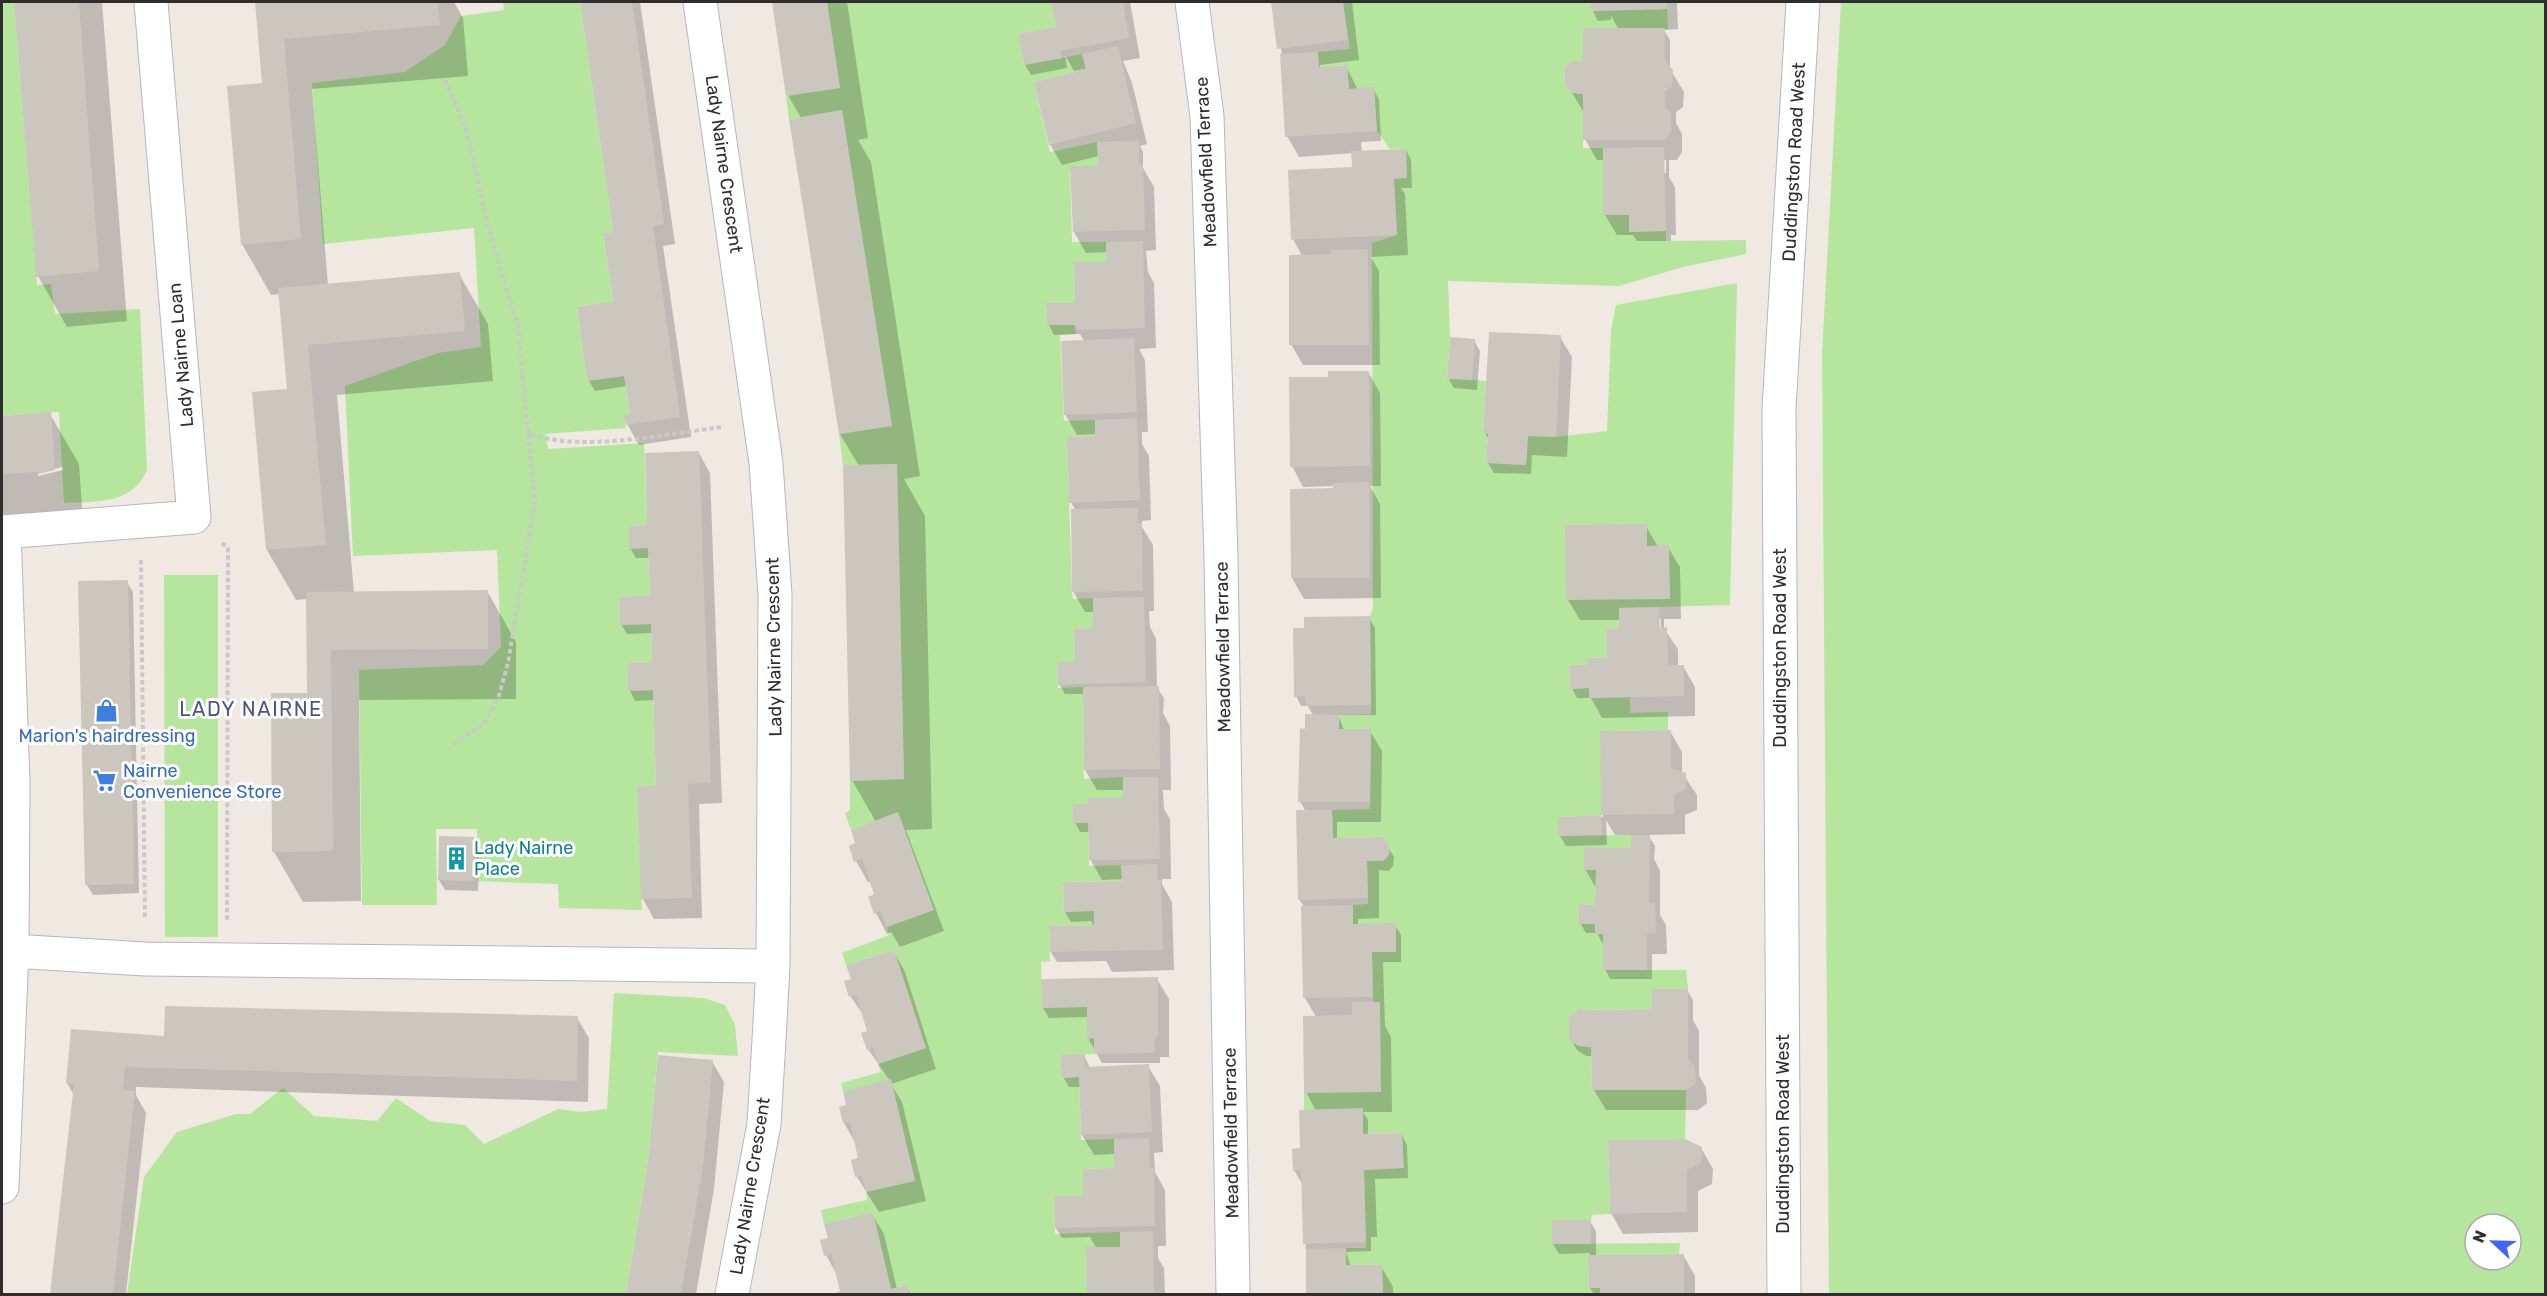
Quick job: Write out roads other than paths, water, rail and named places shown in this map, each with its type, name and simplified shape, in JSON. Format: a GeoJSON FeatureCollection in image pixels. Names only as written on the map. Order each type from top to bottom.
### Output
{"type":"FeatureCollection","features":[{"type":"Feature","properties":{"kind":"street","name":"Lady Nairne Loan"},"geometry":{"type":"LineString","coordinates":[[3,532],[194,517],[151,2]]}},
{"type":"Feature","properties":{"kind":"street","name":"Lady Nairne Crescent"},"geometry":{"type":"LineString","coordinates":[[700,2],[756,387],[770,504],[775,634],[773,966],[764,1124],[732,1294]]}},
{"type":"Feature","properties":{"kind":"street","name":"Meadowfield Terrace"},"geometry":{"type":"LineString","coordinates":[[1192,2],[1207,116],[1214,319],[1230,965],[1233,1294]]}},
{"type":"Feature","properties":{"kind":"street","name":"Duddingston Road West"},"geometry":{"type":"LineString","coordinates":[[1784,1294],[1779,409],[1803,2]]}},
{"type":"Feature","properties":{"kind":"street"},"geometry":{"type":"LineString","coordinates":[[2,1187],[6,1025],[12,951],[12,782],[3,532]]}},
{"type":"Feature","properties":{"kind":"street"},"geometry":{"type":"LineString","coordinates":[[12,951],[146,959],[773,966]]}},
{"type":"Feature","properties":{"kind":"place","name":"Marion's hairdressing"},"geometry":{"type":"Point","coordinates":[107,710]}},
{"type":"Feature","properties":{"kind":"place","name":"Nairne Convenience Store"},"geometry":{"type":"Point","coordinates":[105,781]}},
{"type":"Feature","properties":{"kind":"place","name":"Lady Nairne Place"},"geometry":{"type":"Point","coordinates":[456,858]}},
{"type":"Feature","properties":{"kind":"district","name":"LADY NAIRNE"},"geometry":{"type":"Point","coordinates":[251,709]}}]}
